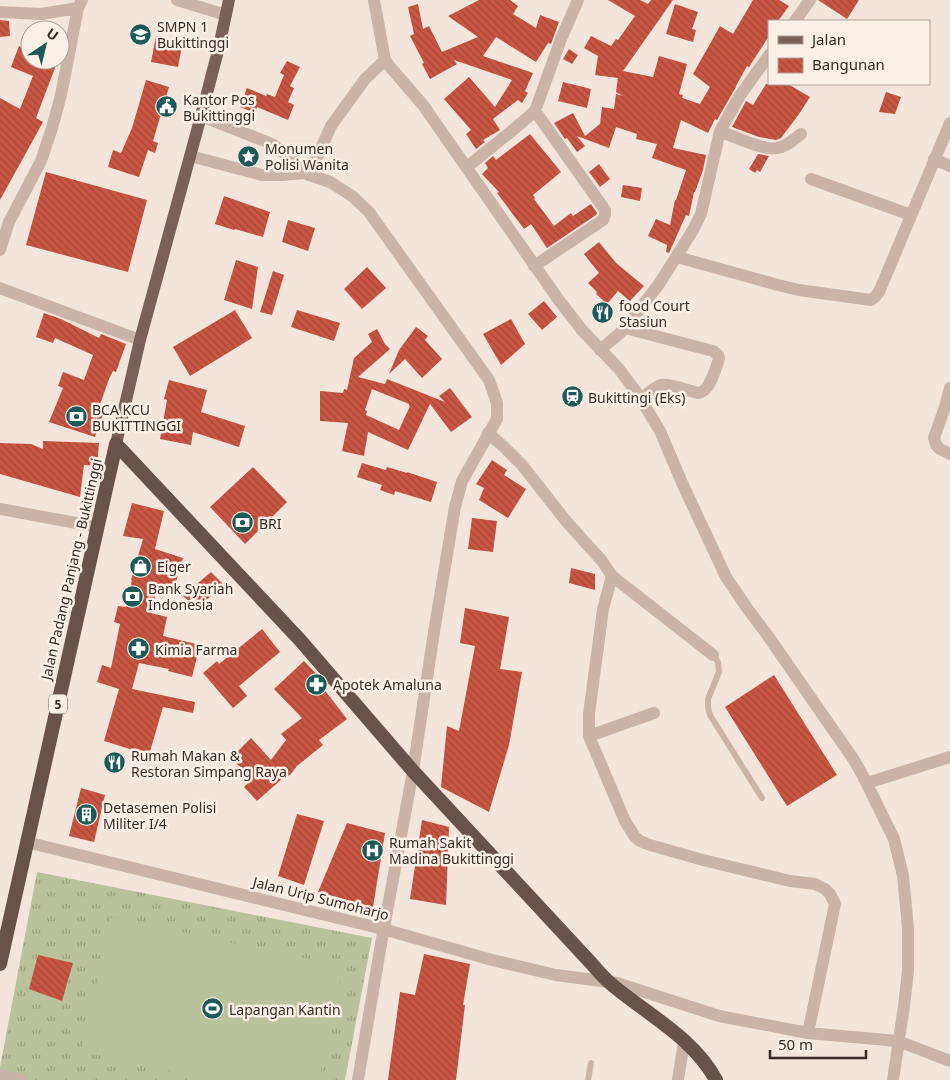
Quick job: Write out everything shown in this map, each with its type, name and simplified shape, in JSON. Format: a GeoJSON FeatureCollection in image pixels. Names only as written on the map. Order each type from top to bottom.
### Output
{"type":"FeatureCollection","features":[{"type":"Feature","properties":{"kind":"highway","name":"Jalan Padang Panjang - Bukittinggi"},"geometry":{"type":"LineString","coordinates":[[0,964],[116,444]]}},
{"type":"Feature","properties":{"kind":"highway"},"geometry":{"type":"LineString","coordinates":[[116,444],[300,640],[414,770],[609,982],[684,1041],[700,1056],[716,1080]]}},
{"type":"Feature","properties":{"kind":"main road"},"geometry":{"type":"LineString","coordinates":[[116,444],[140,340],[201,116],[229,0]]}},
{"type":"Feature","properties":{"kind":"street"},"geometry":{"type":"LineString","coordinates":[[177,0],[226,15]]}},
{"type":"Feature","properties":{"kind":"street"},"geometry":{"type":"LineString","coordinates":[[374,0],[385,60],[423,105],[558,299],[582,330],[619,368],[640,399],[660,431],[686,494],[726,577],[854,760],[894,839],[904,876],[908,928],[908,971],[893,1080]]}},
{"type":"Feature","properties":{"kind":"street"},"geometry":{"type":"LineString","coordinates":[[467,168],[534,111],[578,0]]}},
{"type":"Feature","properties":{"kind":"street"},"geometry":{"type":"LineString","coordinates":[[796,20],[810,0]]}},
{"type":"Feature","properties":{"kind":"street"},"geometry":{"type":"LineString","coordinates":[[0,12],[41,14],[80,4],[61,95],[52,128],[41,161],[9,222],[0,250]]}},
{"type":"Feature","properties":{"kind":"street"},"geometry":{"type":"LineString","coordinates":[[600,350],[620,333],[633,318],[659,284],[693,230],[701,214],[720,131],[739,96],[768,56]]}},
{"type":"Feature","properties":{"kind":"street"},"geometry":{"type":"LineString","coordinates":[[306,174],[331,126],[365,79],[385,60]]}},
{"type":"Feature","properties":{"kind":"street"},"geometry":{"type":"LineString","coordinates":[[534,111],[606,215],[603,220],[534,266]]}},
{"type":"Feature","properties":{"kind":"street"},"geometry":{"type":"LineString","coordinates":[[201,116],[272,144],[306,174]]}},
{"type":"Feature","properties":{"kind":"street"},"geometry":{"type":"LineString","coordinates":[[677,257],[792,288],[871,300],[879,292],[950,123]]}},
{"type":"Feature","properties":{"kind":"street"},"geometry":{"type":"LineString","coordinates":[[720,131],[750,143],[772,149],[782,147],[801,134]]}},
{"type":"Feature","properties":{"kind":"street"},"geometry":{"type":"LineString","coordinates":[[190,156],[253,174],[306,174],[330,182],[352,196],[369,212],[489,380],[497,403],[497,418],[462,481],[455,507],[419,724],[414,770],[383,929],[358,1080]]}},
{"type":"Feature","properties":{"kind":"street"},"geometry":{"type":"LineString","coordinates":[[934,159],[950,166]]}},
{"type":"Feature","properties":{"kind":"street"},"geometry":{"type":"LineString","coordinates":[[811,179],[911,215]]}},
{"type":"Feature","properties":{"kind":"street"},"geometry":{"type":"LineString","coordinates":[[0,288],[140,340]]}},
{"type":"Feature","properties":{"kind":"street"},"geometry":{"type":"LineString","coordinates":[[624,328],[713,352],[718,355],[719,359],[703,393],[667,384],[656,387],[640,399]]}},
{"type":"Feature","properties":{"kind":"street"},"geometry":{"type":"LineString","coordinates":[[950,388],[934,438],[936,445],[940,449],[950,454]]}},
{"type":"Feature","properties":{"kind":"street"},"geometry":{"type":"LineString","coordinates":[[488,433],[522,465],[566,521],[602,561],[612,576],[713,655]]}},
{"type":"Feature","properties":{"kind":"street"},"geometry":{"type":"LineString","coordinates":[[0,509],[98,527]]}},
{"type":"Feature","properties":{"kind":"street"},"geometry":{"type":"LineString","coordinates":[[612,576],[603,609],[589,714],[590,736],[595,753],[625,822],[640,841],[703,860],[815,884],[830,894],[835,904],[808,1033]]}},
{"type":"Feature","properties":{"kind":"street"},"geometry":{"type":"LineString","coordinates":[[590,736],[654,714]]}},
{"type":"Feature","properties":{"kind":"street"},"geometry":{"type":"LineString","coordinates":[[867,783],[950,757]]}},
{"type":"Feature","properties":{"kind":"street","name":"Jalan Urip Sumoharjo"},"geometry":{"type":"LineString","coordinates":[[26,842],[383,929],[492,960],[556,975],[617,983],[719,1016],[808,1033],[898,1041],[950,1061]]}},
{"type":"Feature","properties":{"kind":"street"},"geometry":{"type":"LineString","coordinates":[[678,1080],[684,1041]]}},
{"type":"Feature","properties":{"kind":"street"},"geometry":{"type":"LineString","coordinates":[[0,1076],[21,1080]]}},
{"type":"Feature","properties":{"kind":"lane"},"geometry":{"type":"LineString","coordinates":[[713,655],[718,662],[719,672],[708,699],[710,715],[762,798]]}},
{"type":"Feature","properties":{"kind":"lane"},"geometry":{"type":"LineString","coordinates":[[588,1080],[590,1063]]}},
{"type":"Feature","properties":{"kind":"green space"},"geometry":{"type":"Polygon","coordinates":[[[37,872],[372,938],[345,1080],[0,1080],[0,1067],[37,872]]]}},
{"type":"Feature","properties":{"kind":"green space","name":"Lapangan Kantin"},"geometry":{"type":"Polygon","coordinates":[[[110,917],[343,966],[319,1080],[215,1080],[82,1052],[110,917]]]}},
{"type":"Feature","properties":{"kind":"building"},"geometry":{"type":"Polygon","coordinates":[[[479,0],[510,0],[518,6],[513,14],[536,28],[540,15],[559,22],[551,44],[548,43],[536,62],[496,37],[483,56],[533,73],[525,91],[528,93],[522,103],[518,100],[493,119],[500,130],[483,140],[485,142],[476,149],[466,134],[471,130],[444,99],[469,77],[495,107],[512,80],[454,60],[457,64],[430,79],[410,36],[414,34],[408,7],[418,4],[423,29],[429,26],[442,52],[478,37],[448,16],[479,0]]]}},
{"type":"Feature","properties":{"kind":"building"},"geometry":{"type":"Polygon","coordinates":[[[608,0],[640,0],[648,4],[651,0],[673,0],[623,71],[653,77],[659,56],[687,64],[679,94],[683,95],[682,98],[700,104],[710,87],[693,74],[720,26],[733,34],[753,0],[779,0],[789,6],[779,20],[768,20],[768,38],[749,67],[747,66],[708,133],[681,120],[673,148],[706,155],[703,170],[694,192],[689,216],[686,215],[669,253],[666,252],[667,245],[648,236],[656,219],[670,225],[675,200],[686,170],[652,158],[657,144],[636,139],[637,134],[616,127],[609,148],[577,136],[585,146],[577,152],[554,123],[573,113],[585,136],[600,124],[602,107],[614,109],[616,94],[623,96],[616,92],[618,78],[595,75],[598,56],[584,48],[591,36],[611,46],[616,39],[618,40],[635,16],[608,0]]]}},
{"type":"Feature","properties":{"kind":"building"},"geometry":{"type":"Polygon","coordinates":[[[818,0],[859,0],[847,19],[818,0]]]}},
{"type":"Feature","properties":{"kind":"building"},"geometry":{"type":"Polygon","coordinates":[[[675,4],[698,12],[692,29],[696,30],[693,42],[666,34],[675,4]]]}},
{"type":"Feature","properties":{"kind":"building"},"geometry":{"type":"Polygon","coordinates":[[[0,20],[9,21],[10,36],[0,37],[0,20]]]}},
{"type":"Feature","properties":{"kind":"building"},"geometry":{"type":"Polygon","coordinates":[[[156,36],[183,41],[178,67],[151,62],[156,36]]]}},
{"type":"Feature","properties":{"kind":"building"},"geometry":{"type":"Polygon","coordinates":[[[19,46],[20,70],[54,70],[36,118],[43,122],[0,200],[0,98],[20,109],[33,76],[11,67],[19,46]]]}},
{"type":"Feature","properties":{"kind":"building"},"geometry":{"type":"Polygon","coordinates":[[[569,49],[578,55],[572,64],[563,59],[569,49]]]}},
{"type":"Feature","properties":{"kind":"building"},"geometry":{"type":"Polygon","coordinates":[[[287,61],[300,67],[290,86],[294,88],[288,102],[294,105],[288,120],[257,107],[255,113],[240,107],[247,88],[266,96],[267,94],[275,97],[284,75],[280,73],[287,61]]]}},
{"type":"Feature","properties":{"kind":"building"},"geometry":{"type":"Polygon","coordinates":[[[146,80],[169,87],[153,141],[158,143],[155,153],[148,150],[139,177],[108,167],[113,150],[121,153],[132,128],[146,80]]]}},
{"type":"Feature","properties":{"kind":"building"},"geometry":{"type":"Polygon","coordinates":[[[563,82],[591,89],[587,108],[558,101],[563,82]]]}},
{"type":"Feature","properties":{"kind":"building"},"geometry":{"type":"Polygon","coordinates":[[[766,84],[790,85],[810,97],[781,138],[776,140],[759,137],[732,127],[746,101],[753,105],[766,84]]]}},
{"type":"Feature","properties":{"kind":"building"},"geometry":{"type":"Polygon","coordinates":[[[886,92],[901,97],[895,114],[879,112],[886,92]]]}},
{"type":"Feature","properties":{"kind":"building"},"geometry":{"type":"Polygon","coordinates":[[[530,134],[561,172],[533,195],[554,226],[571,213],[573,216],[591,204],[597,213],[547,248],[531,224],[524,229],[497,193],[499,192],[482,174],[488,168],[485,163],[493,156],[496,160],[530,134]]]}},
{"type":"Feature","properties":{"kind":"building"},"geometry":{"type":"Polygon","coordinates":[[[758,154],[769,156],[760,172],[757,170],[755,173],[749,169],[758,154]]]}},
{"type":"Feature","properties":{"kind":"building"},"geometry":{"type":"Polygon","coordinates":[[[599,164],[610,179],[600,187],[589,172],[599,164]]]}},
{"type":"Feature","properties":{"kind":"building"},"geometry":{"type":"Polygon","coordinates":[[[46,172],[147,200],[128,272],[26,245],[46,172]]]}},
{"type":"Feature","properties":{"kind":"building"},"geometry":{"type":"Polygon","coordinates":[[[623,185],[642,188],[640,201],[621,197],[623,185]]]}},
{"type":"Feature","properties":{"kind":"building"},"geometry":{"type":"Polygon","coordinates":[[[224,196],[270,212],[263,237],[215,224],[224,196]]]}},
{"type":"Feature","properties":{"kind":"building"},"geometry":{"type":"Polygon","coordinates":[[[288,220],[315,228],[308,251],[282,242],[288,220]]]}},
{"type":"Feature","properties":{"kind":"building"},"geometry":{"type":"Polygon","coordinates":[[[599,242],[616,263],[644,286],[630,301],[618,291],[607,304],[588,283],[599,273],[584,254],[599,242]]]}},
{"type":"Feature","properties":{"kind":"building"},"geometry":{"type":"Polygon","coordinates":[[[236,260],[258,267],[252,309],[224,300],[236,260]]]}},
{"type":"Feature","properties":{"kind":"building"},"geometry":{"type":"Polygon","coordinates":[[[367,267],[386,288],[362,309],[344,289],[367,267]]]}},
{"type":"Feature","properties":{"kind":"building"},"geometry":{"type":"Polygon","coordinates":[[[273,271],[284,275],[272,315],[260,312],[273,271]]]}},
{"type":"Feature","properties":{"kind":"building"},"geometry":{"type":"Polygon","coordinates":[[[544,301],[557,317],[542,330],[528,314],[544,301]]]}},
{"type":"Feature","properties":{"kind":"building"},"geometry":{"type":"Polygon","coordinates":[[[235,310],[252,338],[190,376],[173,347],[235,310]]]}},
{"type":"Feature","properties":{"kind":"building"},"geometry":{"type":"Polygon","coordinates":[[[297,310],[340,323],[334,341],[291,327],[297,310]]]}},
{"type":"Feature","properties":{"kind":"building"},"geometry":{"type":"Polygon","coordinates":[[[44,313],[61,319],[99,338],[101,334],[126,344],[116,372],[113,371],[109,379],[98,410],[104,412],[95,437],[49,422],[63,388],[58,386],[63,372],[84,380],[93,355],[55,338],[53,343],[36,337],[44,313]]]}},
{"type":"Feature","properties":{"kind":"building"},"geometry":{"type":"Polygon","coordinates":[[[511,319],[525,344],[501,365],[483,334],[511,319]]]}},
{"type":"Feature","properties":{"kind":"building"},"geometry":{"type":"Polygon","coordinates":[[[416,327],[428,336],[425,340],[442,359],[422,378],[405,359],[389,374],[399,350],[416,327]]]}},
{"type":"Feature","properties":{"kind":"building"},"geometry":{"type":"Polygon","coordinates":[[[377,329],[390,349],[358,377],[385,384],[387,379],[445,402],[439,396],[450,388],[472,417],[451,432],[430,404],[408,450],[368,432],[364,456],[342,451],[348,423],[320,421],[320,391],[343,393],[344,389],[347,390],[354,358],[372,342],[368,334],[377,329]],[[372,389],[365,410],[367,411],[366,415],[399,430],[410,406],[372,389]]]}},
{"type":"Feature","properties":{"kind":"building"},"geometry":{"type":"Polygon","coordinates":[[[169,380],[207,390],[201,412],[245,426],[239,447],[193,432],[191,445],[160,439],[167,400],[164,399],[169,380]]]}},
{"type":"Feature","properties":{"kind":"building"},"geometry":{"type":"Polygon","coordinates":[[[43,441],[99,443],[97,466],[84,465],[80,497],[0,474],[0,443],[31,444],[43,449],[43,441]]]}},
{"type":"Feature","properties":{"kind":"building"},"geometry":{"type":"Polygon","coordinates":[[[492,460],[507,470],[504,475],[526,489],[508,518],[479,500],[484,488],[476,484],[492,460]]]}},
{"type":"Feature","properties":{"kind":"building"},"geometry":{"type":"Polygon","coordinates":[[[362,463],[386,470],[387,467],[407,472],[437,482],[431,502],[395,491],[394,495],[380,490],[382,485],[357,477],[362,463]]]}},
{"type":"Feature","properties":{"kind":"building"},"geometry":{"type":"Polygon","coordinates":[[[253,467],[287,502],[245,544],[210,507],[253,467]]]}},
{"type":"Feature","properties":{"kind":"building"},"geometry":{"type":"Polygon","coordinates":[[[132,503],[164,511],[155,549],[183,558],[173,592],[157,588],[151,613],[167,617],[163,636],[200,645],[192,677],[168,671],[169,669],[139,663],[132,689],[195,702],[193,713],[163,707],[149,755],[104,741],[119,689],[97,682],[102,665],[111,668],[120,624],[114,622],[118,606],[126,607],[131,580],[143,539],[123,536],[132,503]]]}},
{"type":"Feature","properties":{"kind":"building"},"geometry":{"type":"Polygon","coordinates":[[[472,518],[497,521],[493,552],[468,549],[472,518]]]}},
{"type":"Feature","properties":{"kind":"building"},"geometry":{"type":"Polygon","coordinates":[[[571,568],[595,574],[595,590],[569,583],[571,568]]]}},
{"type":"Feature","properties":{"kind":"building"},"geometry":{"type":"Polygon","coordinates":[[[211,572],[224,585],[197,608],[183,596],[211,572]]]}},
{"type":"Feature","properties":{"kind":"building"},"geometry":{"type":"Polygon","coordinates":[[[465,608],[509,617],[500,669],[522,672],[509,745],[489,812],[441,787],[447,726],[459,731],[475,646],[460,643],[465,608]]]}},
{"type":"Feature","properties":{"kind":"building"},"geometry":{"type":"Polygon","coordinates":[[[262,629],[280,652],[239,686],[247,696],[233,708],[203,673],[217,661],[219,664],[262,629]]]}},
{"type":"Feature","properties":{"kind":"building"},"geometry":{"type":"Polygon","coordinates":[[[304,661],[327,685],[323,688],[347,719],[319,740],[323,745],[297,766],[290,775],[283,778],[257,801],[244,787],[252,779],[231,758],[251,738],[271,760],[286,740],[281,734],[302,718],[274,689],[304,661]]]}},
{"type":"Feature","properties":{"kind":"building"},"geometry":{"type":"Polygon","coordinates":[[[774,675],[837,775],[787,806],[725,707],[774,675]]]}},
{"type":"Feature","properties":{"kind":"building","name":"Detasemen Polisi Militer I/4"},"geometry":{"type":"Polygon","coordinates":[[[81,788],[105,795],[94,842],[69,836],[81,788]]]}},
{"type":"Feature","properties":{"kind":"building"},"geometry":{"type":"Polygon","coordinates":[[[297,814],[324,821],[304,885],[278,876],[297,814]]]}},
{"type":"Feature","properties":{"kind":"building"},"geometry":{"type":"Polygon","coordinates":[[[422,820],[449,827],[446,905],[410,899],[422,820]]]}},
{"type":"Feature","properties":{"kind":"building"},"geometry":{"type":"Polygon","coordinates":[[[347,823],[385,833],[373,907],[318,892],[347,823]]]}},
{"type":"Feature","properties":{"kind":"building"},"geometry":{"type":"Polygon","coordinates":[[[424,954],[470,964],[463,1005],[465,1005],[456,1080],[388,1080],[400,992],[415,995],[424,954]]]}},
{"type":"Feature","properties":{"kind":"building"},"geometry":{"type":"Polygon","coordinates":[[[38,955],[73,963],[62,1001],[29,989],[38,955]]]}},
{"type":"Feature","properties":{"kind":"place","name":"SMPN 1 Bukittinggi"},"geometry":{"type":"Point","coordinates":[141,34]}},
{"type":"Feature","properties":{"kind":"place","name":"Kantor Pos Bukittinggi"},"geometry":{"type":"Point","coordinates":[167,107]}},
{"type":"Feature","properties":{"kind":"place","name":"Monumen Polisi Wanita"},"geometry":{"type":"Point","coordinates":[249,156]}},
{"type":"Feature","properties":{"kind":"place","name":"food Court Stasiun"},"geometry":{"type":"Point","coordinates":[603,313]}},
{"type":"Feature","properties":{"kind":"place","name":"Bukittingi (Eks)"},"geometry":{"type":"Point","coordinates":[572,397]}},
{"type":"Feature","properties":{"kind":"place","name":"BCA KCU BUKITTINGGI"},"geometry":{"type":"Point","coordinates":[76,417]}},
{"type":"Feature","properties":{"kind":"place","name":"BRI"},"geometry":{"type":"Point","coordinates":[243,523]}},
{"type":"Feature","properties":{"kind":"place","name":"Eiger"},"geometry":{"type":"Point","coordinates":[141,566]}},
{"type":"Feature","properties":{"kind":"place","name":"Bank Syariah Indonesia"},"geometry":{"type":"Point","coordinates":[132,596]}},
{"type":"Feature","properties":{"kind":"place","name":"Kimia Farma"},"geometry":{"type":"Point","coordinates":[139,649]}},
{"type":"Feature","properties":{"kind":"place","name":"Apotek Amaluna"},"geometry":{"type":"Point","coordinates":[317,684]}},
{"type":"Feature","properties":{"kind":"place","name":"Rumah Makan & Restoran Simpang Raya"},"geometry":{"type":"Point","coordinates":[115,763]}},
{"type":"Feature","properties":{"kind":"place","name":"Detasemen Polisi Militer I/4"},"geometry":{"type":"Point","coordinates":[87,815]}},
{"type":"Feature","properties":{"kind":"place","name":"Rumah Sakit Madina Bukittinggi"},"geometry":{"type":"Point","coordinates":[373,850]}},
{"type":"Feature","properties":{"kind":"place","name":"Lapangan Kantin"},"geometry":{"type":"Point","coordinates":[213,1009]}}]}
